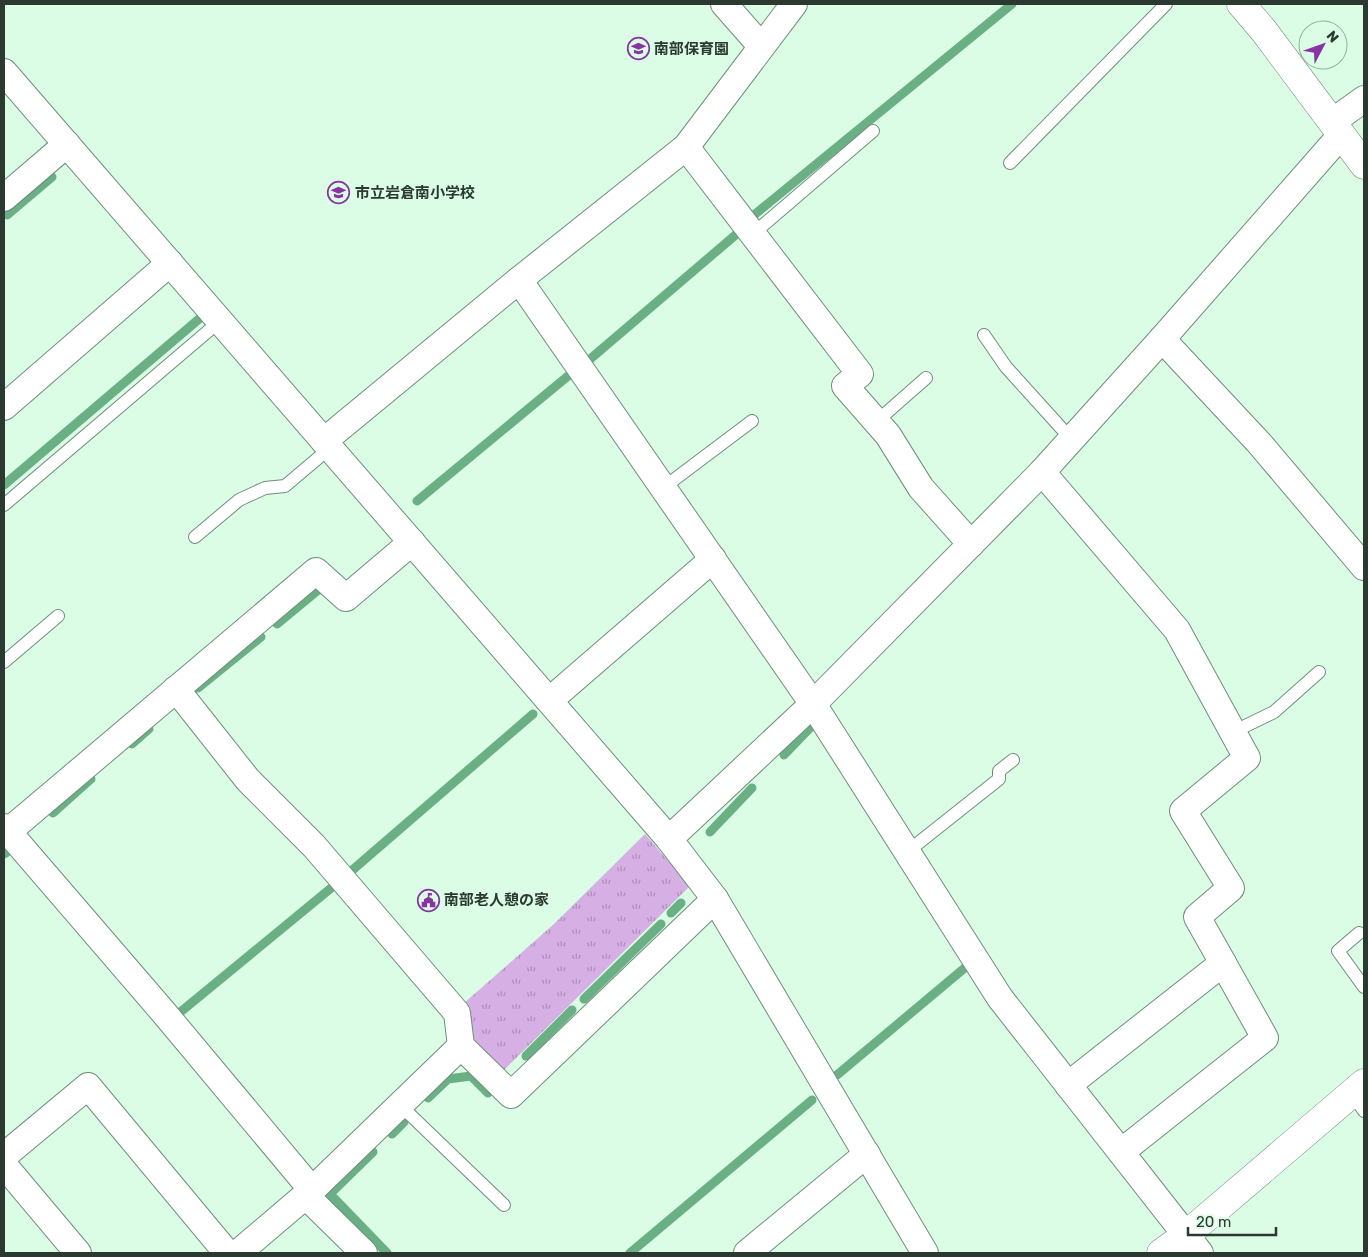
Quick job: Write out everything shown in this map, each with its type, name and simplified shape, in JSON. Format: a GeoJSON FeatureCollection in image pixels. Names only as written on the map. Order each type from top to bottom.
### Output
{"type":"FeatureCollection","features":[{"type":"Feature","properties":{"kind":"street"},"geometry":{"type":"LineString","coordinates":[[724,4],[761,46]]}},
{"type":"Feature","properties":{"kind":"street"},"geometry":{"type":"LineString","coordinates":[[327,444],[519,280],[686,147],[794,4]]}},
{"type":"Feature","properties":{"kind":"street"},"geometry":{"type":"LineString","coordinates":[[1241,4],[1264,31],[1364,165]]}},
{"type":"Feature","properties":{"kind":"street"},"geometry":{"type":"LineString","coordinates":[[4,72],[669,839],[715,899],[925,1253]]}},
{"type":"Feature","properties":{"kind":"street"},"geometry":{"type":"LineString","coordinates":[[669,839],[812,704],[1042,472],[1162,339],[1337,128],[1364,99]]}},
{"type":"Feature","properties":{"kind":"street"},"geometry":{"type":"LineString","coordinates":[[4,198],[67,144]]}},
{"type":"Feature","properties":{"kind":"street"},"geometry":{"type":"LineString","coordinates":[[686,147],[754,233],[860,374],[845,386],[888,435],[921,488],[971,544]]}},
{"type":"Feature","properties":{"kind":"street"},"geometry":{"type":"LineString","coordinates":[[4,407],[170,263]]}},
{"type":"Feature","properties":{"kind":"street"},"geometry":{"type":"LineString","coordinates":[[519,280],[812,704],[1000,998],[1193,1244]]}},
{"type":"Feature","properties":{"kind":"street"},"geometry":{"type":"LineString","coordinates":[[1162,339],[1260,444],[1364,566]]}},
{"type":"Feature","properties":{"kind":"street"},"geometry":{"type":"LineString","coordinates":[[1042,472],[1177,630],[1247,758],[1183,811],[1231,888],[1197,917],[1265,1038],[1121,1152]]}},
{"type":"Feature","properties":{"kind":"street"},"geometry":{"type":"LineString","coordinates":[[364,1253],[309,1193],[165,1014],[5,831],[316,571],[346,598],[412,542]]}},
{"type":"Feature","properties":{"kind":"street"},"geometry":{"type":"LineString","coordinates":[[550,700],[713,560]]}},
{"type":"Feature","properties":{"kind":"street"},"geometry":{"type":"LineString","coordinates":[[176,689],[248,780],[314,846],[457,1012],[461,1046],[511,1095],[715,899]]}},
{"type":"Feature","properties":{"kind":"street"},"geometry":{"type":"LineString","coordinates":[[1068,1085],[1223,963]]}},
{"type":"Feature","properties":{"kind":"street"},"geometry":{"type":"LineString","coordinates":[[238,1253],[309,1193],[461,1046]]}},
{"type":"Feature","properties":{"kind":"street"},"geometry":{"type":"LineString","coordinates":[[4,1156],[88,1086],[228,1253]]}},
{"type":"Feature","properties":{"kind":"street"},"geometry":{"type":"LineString","coordinates":[[1161,1253],[1193,1244],[1360,1096]]}},
{"type":"Feature","properties":{"kind":"street"},"geometry":{"type":"LineString","coordinates":[[747,1253],[867,1154]]}},
{"type":"Feature","properties":{"kind":"street"},"geometry":{"type":"LineString","coordinates":[[4,1165],[78,1253]]}},
{"type":"Feature","properties":{"kind":"lane"},"geometry":{"type":"LineString","coordinates":[[1010,163],[1166,4]]}},
{"type":"Feature","properties":{"kind":"lane"},"geometry":{"type":"LineString","coordinates":[[754,233],[873,131]]}},
{"type":"Feature","properties":{"kind":"lane"},"geometry":{"type":"LineString","coordinates":[[4,505],[220,321]]}},
{"type":"Feature","properties":{"kind":"lane"},"geometry":{"type":"LineString","coordinates":[[984,335],[1006,367],[1072,440]]}},
{"type":"Feature","properties":{"kind":"lane"},"geometry":{"type":"LineString","coordinates":[[876,422],[926,378]]}},
{"type":"Feature","properties":{"kind":"lane"},"geometry":{"type":"LineString","coordinates":[[663,488],[752,421]]}},
{"type":"Feature","properties":{"kind":"lane"},"geometry":{"type":"LineString","coordinates":[[195,537],[239,500],[265,488],[284,486],[327,444]]}},
{"type":"Feature","properties":{"kind":"lane"},"geometry":{"type":"LineString","coordinates":[[4,662],[58,616]]}},
{"type":"Feature","properties":{"kind":"lane"},"geometry":{"type":"LineString","coordinates":[[1233,732],[1274,712],[1319,672]]}},
{"type":"Feature","properties":{"kind":"lane"},"geometry":{"type":"LineString","coordinates":[[907,852],[999,779],[999,771],[1013,760]]}},
{"type":"Feature","properties":{"kind":"lane"},"geometry":{"type":"LineString","coordinates":[[1359,933],[1338,951],[1364,987]]}},
{"type":"Feature","properties":{"kind":"lane"},"geometry":{"type":"LineString","coordinates":[[400,1105],[504,1205]]}},
{"type":"Feature","properties":{"kind":"green space"},"geometry":{"type":"Polygon","coordinates":[[[645,834],[690,886],[504,1070],[475,1041],[463,1004],[554,924],[645,834]]]}},
{"type":"Feature","properties":{"kind":"waterway"},"geometry":{"type":"LineString","coordinates":[[754,215],[1012,4]]}},
{"type":"Feature","properties":{"kind":"waterway"},"geometry":{"type":"LineString","coordinates":[[7,215],[52,177]]}},
{"type":"Feature","properties":{"kind":"waterway"},"geometry":{"type":"LineString","coordinates":[[589,360],[739,232]]}},
{"type":"Feature","properties":{"kind":"waterway"},"geometry":{"type":"LineString","coordinates":[[4,485],[199,319]]}},
{"type":"Feature","properties":{"kind":"waterway"},"geometry":{"type":"LineString","coordinates":[[417,501],[568,376]]}},
{"type":"Feature","properties":{"kind":"waterway"},"geometry":{"type":"LineString","coordinates":[[277,624],[317,591]]}},
{"type":"Feature","properties":{"kind":"waterway"},"geometry":{"type":"LineString","coordinates":[[198,688],[261,637]]}},
{"type":"Feature","properties":{"kind":"waterway"},"geometry":{"type":"LineString","coordinates":[[349,873],[533,714]]}},
{"type":"Feature","properties":{"kind":"waterway"},"geometry":{"type":"LineString","coordinates":[[784,755],[810,728]]}},
{"type":"Feature","properties":{"kind":"waterway"},"geometry":{"type":"LineString","coordinates":[[132,744],[149,729]]}},
{"type":"Feature","properties":{"kind":"waterway"},"geometry":{"type":"LineString","coordinates":[[53,813],[91,779]]}},
{"type":"Feature","properties":{"kind":"waterway"},"geometry":{"type":"LineString","coordinates":[[710,832],[752,788]]}},
{"type":"Feature","properties":{"kind":"waterway"},"geometry":{"type":"LineString","coordinates":[[178,1014],[336,884]]}},
{"type":"Feature","properties":{"kind":"waterway"},"geometry":{"type":"LineString","coordinates":[[671,913],[681,903]]}},
{"type":"Feature","properties":{"kind":"waterway"},"geometry":{"type":"LineString","coordinates":[[584,999],[661,924]]}},
{"type":"Feature","properties":{"kind":"waterway"},"geometry":{"type":"LineString","coordinates":[[837,1075],[967,966]]}},
{"type":"Feature","properties":{"kind":"waterway"},"geometry":{"type":"LineString","coordinates":[[526,1056],[572,1010]]}},
{"type":"Feature","properties":{"kind":"waterway"},"geometry":{"type":"LineString","coordinates":[[428,1098],[448,1079],[471,1076],[488,1093]]}},
{"type":"Feature","properties":{"kind":"waterway"},"geometry":{"type":"LineString","coordinates":[[630,1253],[812,1100]]}},
{"type":"Feature","properties":{"kind":"waterway"},"geometry":{"type":"LineString","coordinates":[[392,1134],[404,1122]]}},
{"type":"Feature","properties":{"kind":"waterway"},"geometry":{"type":"LineString","coordinates":[[373,1152],[330,1194],[387,1253]]}},
{"type":"Feature","properties":{"kind":"place","name":"南部保育園"},"geometry":{"type":"Point","coordinates":[638,49]}},
{"type":"Feature","properties":{"kind":"place","name":"市立岩倉南小学校"},"geometry":{"type":"Point","coordinates":[339,193]}},
{"type":"Feature","properties":{"kind":"place","name":"南部老人憩の家"},"geometry":{"type":"Point","coordinates":[428,900]}}]}
